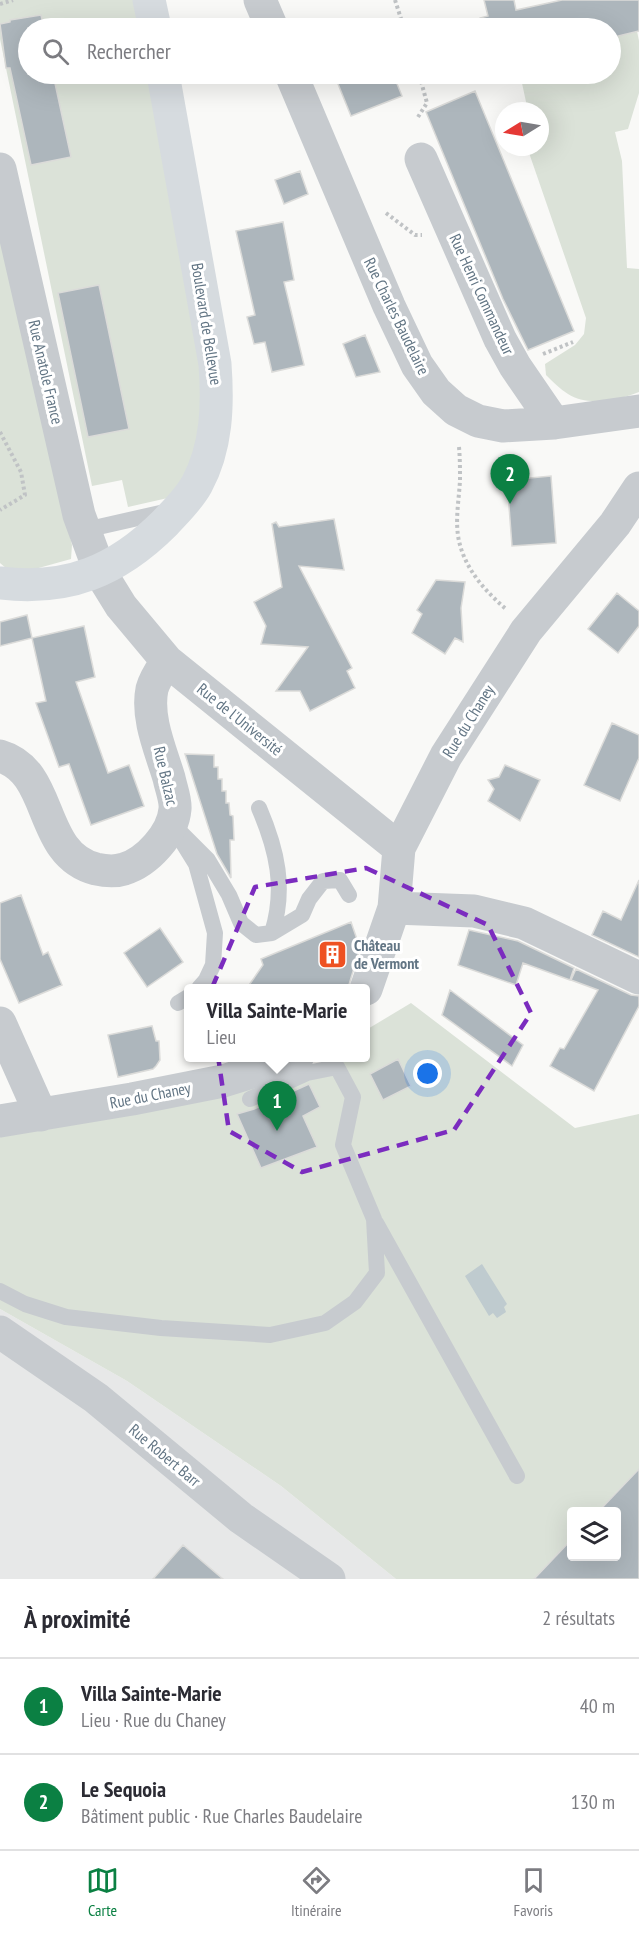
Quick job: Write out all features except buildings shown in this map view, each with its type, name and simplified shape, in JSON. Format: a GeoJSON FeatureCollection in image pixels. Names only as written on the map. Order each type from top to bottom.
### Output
{"type":"FeatureCollection","features":[{"type":"Feature","properties":{"kind":"main road"},"geometry":{"type":"LineString","coordinates":[[149,0],[152,18]]}},
{"type":"Feature","properties":{"kind":"main road","name":"Boulevard de Bellevue"},"geometry":{"type":"LineString","coordinates":[[0,583],[21,586],[76,579],[100,572],[149,539],[179,508],[197,485],[207,461],[215,424],[217,396],[209,326],[165,84]]}},
{"type":"Feature","properties":{"kind":"street"},"geometry":{"type":"LineString","coordinates":[[260,0],[268,18]]}},
{"type":"Feature","properties":{"kind":"street","name":"Rue Charles Baudelaire"},"geometry":{"type":"LineString","coordinates":[[295,84],[389,306],[417,365],[436,392],[456,410],[478,421],[503,426],[554,423],[639,411]]}},
{"type":"Feature","properties":{"kind":"street","name":"Rue Henri Commandeur"},"geometry":{"type":"LineString","coordinates":[[421,159],[500,339],[515,366],[554,423]]}},
{"type":"Feature","properties":{"kind":"street","name":"Rue Anatole France"},"geometry":{"type":"LineString","coordinates":[[0,169],[79,515],[100,572]]}},
{"type":"Feature","properties":{"kind":"street","name":"Rue du Chaney"},"geometry":{"type":"LineString","coordinates":[[367,984],[394,908],[399,848],[446,756],[529,627],[615,524],[639,488]]}},
{"type":"Feature","properties":{"kind":"street","name":"Rue de l'Université"},"geometry":{"type":"LineString","coordinates":[[100,572],[121,606],[167,661],[399,848]]}},
{"type":"Feature","properties":{"kind":"street","name":"Rue Balzac"},"geometry":{"type":"LineString","coordinates":[[0,756],[21,767],[32,781],[59,842],[73,858],[86,866],[106,871],[123,869],[155,849],[172,824],[176,808],[152,717],[152,691],[156,677],[167,661]]}},
{"type":"Feature","properties":{"kind":"street"},"geometry":{"type":"LineString","coordinates":[[394,908],[474,911],[524,923],[639,978]]}},
{"type":"Feature","properties":{"kind":"street"},"geometry":{"type":"LineString","coordinates":[[0,1023],[41,1115]]}},
{"type":"Feature","properties":{"kind":"street","name":"Rue du Chaney"},"geometry":{"type":"LineString","coordinates":[[0,1121],[224,1081],[284,1062]]}},
{"type":"Feature","properties":{"kind":"street","name":"Rue Robert Barr"},"geometry":{"type":"LineString","coordinates":[[0,1332],[96,1398],[241,1518],[329,1579]]}},
{"type":"Feature","properties":{"kind":"lane"},"geometry":{"type":"LineString","coordinates":[[85,530],[179,508]]}},
{"type":"Feature","properties":{"kind":"lane"},"geometry":{"type":"LineString","coordinates":[[259,808],[272,836],[278,870],[279,901],[272,933]]}},
{"type":"Feature","properties":{"kind":"lane"},"geometry":{"type":"LineString","coordinates":[[172,824],[208,860],[229,895],[241,923],[256,935],[272,933],[302,915],[309,899],[323,881],[340,880],[348,896]]}},
{"type":"Feature","properties":{"kind":"lane"},"geometry":{"type":"LineString","coordinates":[[172,824],[196,864],[215,933],[213,965],[202,984]]}},
{"type":"Feature","properties":{"kind":"lane"},"geometry":{"type":"LineString","coordinates":[[250,1099],[307,1073],[337,1067],[353,1097],[343,1145],[374,1219],[516,1476]]}},
{"type":"Feature","properties":{"kind":"lane"},"geometry":{"type":"LineString","coordinates":[[0,1291],[25,1304],[66,1317],[161,1328],[270,1335],[325,1323],[355,1302],[377,1273],[374,1219]]}},
{"type":"Feature","properties":{"kind":"path"},"geometry":{"type":"LineString","coordinates":[[0,4],[13,0]]}},
{"type":"Feature","properties":{"kind":"path"},"geometry":{"type":"LineString","coordinates":[[395,0],[401,18]]}},
{"type":"Feature","properties":{"kind":"path"},"geometry":{"type":"LineString","coordinates":[[418,117],[427,104],[422,84]]}},
{"type":"Feature","properties":{"kind":"path"},"geometry":{"type":"LineString","coordinates":[[348,211],[363,206],[378,207],[414,235],[428,236],[451,227]]}},
{"type":"Feature","properties":{"kind":"path"},"geometry":{"type":"LineString","coordinates":[[0,432],[21,472],[25,495],[0,510]]}},
{"type":"Feature","properties":{"kind":"path"},"geometry":{"type":"LineString","coordinates":[[460,480],[457,520],[459,545],[470,569],[489,595],[529,627]]}},
{"type":"Feature","properties":{"kind":"highlighted area"},"geometry":{"type":"Polygon","coordinates":[[[366,868],[488,925],[531,1013],[454,1130],[302,1172],[229,1131],[209,995],[255,887],[366,868]]]}},
{"type":"Feature","properties":{"kind":"shaded area"},"geometry":{"type":"Polygon","coordinates":[[[0,0],[138,0],[142,18],[18,18],[18,84],[154,84],[209,396],[181,495],[128,507],[122,480],[92,486],[0,39],[0,0]]]}},
{"type":"Feature","properties":{"kind":"shaded area"},"geometry":{"type":"Polygon","coordinates":[[[637,31],[639,93],[628,129],[615,132],[622,161],[627,268],[639,269],[639,392],[613,400],[584,400],[568,394],[546,375],[545,364],[575,345],[584,334],[586,318],[530,156],[549,156],[549,102],[526,102],[522,84],[621,84],[621,35],[637,31]]]}},
{"type":"Feature","properties":{"kind":"shaded area"},"geometry":{"type":"Polygon","coordinates":[[[0,229],[72,545],[71,559],[35,569],[7,569],[0,563],[0,229]]]}},
{"type":"Feature","properties":{"kind":"shaded area"},"geometry":{"type":"Polygon","coordinates":[[[411,1003],[575,1128],[639,1114],[639,1469],[602,1507],[567,1507],[567,1543],[534,1579],[396,1579],[281,1486],[127,1381],[0,1309],[0,1133],[325,1062],[370,1062],[370,1028],[411,1003]]]}},
{"type":"Feature","properties":{"kind":"shaded area"},"geometry":{"type":"Polygon","coordinates":[[[482,1264],[507,1304],[504,1307],[506,1312],[497,1318],[493,1313],[489,1316],[465,1276],[482,1264]]]}},
{"type":"Feature","properties":{"kind":"shaded area"},"geometry":{"type":"Polygon","coordinates":[[[0,1309],[127,1381],[281,1486],[396,1579],[0,1579],[0,1309]]]}},
{"type":"Feature","properties":{"kind":"place","name":"Le Sequoia"},"geometry":{"type":"Point","coordinates":[510,504]}},
{"type":"Feature","properties":{"kind":"place","name":"Château de Vermont"},"geometry":{"type":"Point","coordinates":[333,954]}},
{"type":"Feature","properties":{"kind":"place","name":"Villa Sainte-Marie"},"geometry":{"type":"Point","coordinates":[277,1131]}}]}
